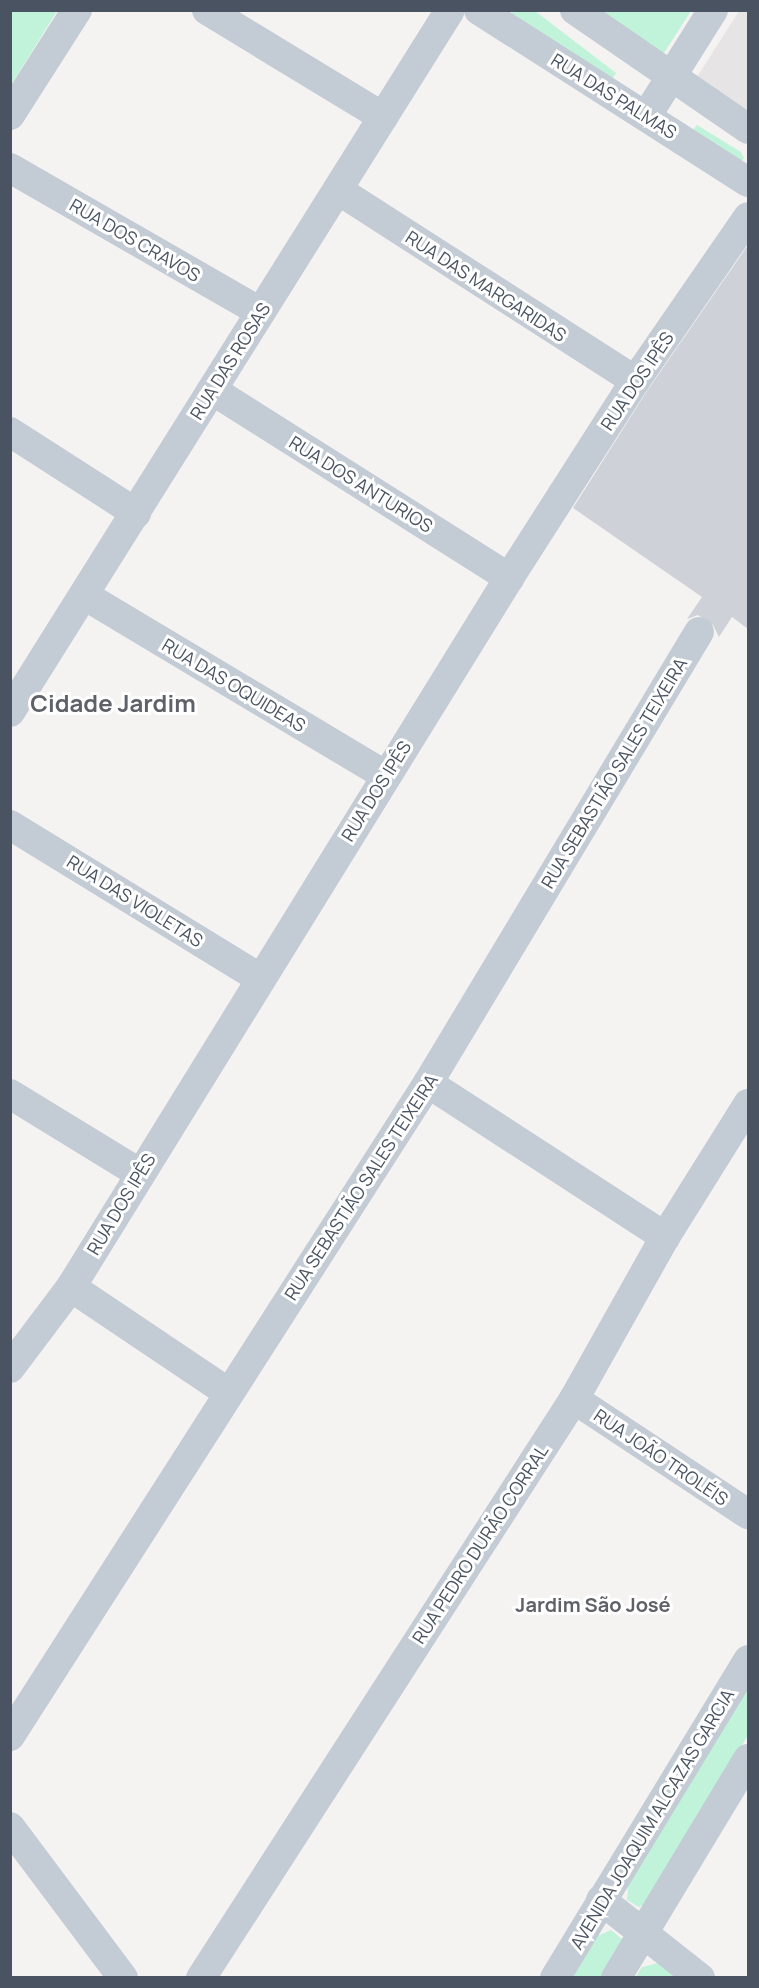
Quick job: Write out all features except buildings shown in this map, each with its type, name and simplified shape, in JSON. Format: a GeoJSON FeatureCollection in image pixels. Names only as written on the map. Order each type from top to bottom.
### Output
{"type":"FeatureCollection","features":[{"type":"Feature","properties":{"kind":"street"},"geometry":{"type":"LineString","coordinates":[[10,115],[77,10]]}},
{"type":"Feature","properties":{"kind":"street"},"geometry":{"type":"LineString","coordinates":[[207,10],[383,117]]}},
{"type":"Feature","properties":{"kind":"street","name":"RUA DAS ROSAS"},"geometry":{"type":"LineString","coordinates":[[10,712],[450,10]]}},
{"type":"Feature","properties":{"kind":"street","name":"RUA DAS PALMAS"},"geometry":{"type":"LineString","coordinates":[[479,10],[647,115],[748,182]]}},
{"type":"Feature","properties":{"kind":"street"},"geometry":{"type":"LineString","coordinates":[[574,10],[748,129]]}},
{"type":"Feature","properties":{"kind":"street"},"geometry":{"type":"LineString","coordinates":[[647,115],[713,10]]}},
{"type":"Feature","properties":{"kind":"street","name":"RUA DOS CRAVOS"},"geometry":{"type":"LineString","coordinates":[[10,168],[260,312]]}},
{"type":"Feature","properties":{"kind":"street","name":"RUA DAS MARGARIDAS"},"geometry":{"type":"LineString","coordinates":[[338,190],[635,381]]}},
{"type":"Feature","properties":{"kind":"street","name":"RUA DOS IPÊS"},"geometry":{"type":"LineString","coordinates":[[10,1368],[71,1287],[385,775],[509,579],[635,381],[748,217]]}},
{"type":"Feature","properties":{"kind":"street","name":"RUA DOS ANTURIOS"},"geometry":{"type":"LineString","coordinates":[[212,390],[509,579]]}},
{"type":"Feature","properties":{"kind":"street"},"geometry":{"type":"LineString","coordinates":[[10,432],[136,513]]}},
{"type":"Feature","properties":{"kind":"street","name":"RUA DAS OQUIDEAS"},"geometry":{"type":"LineString","coordinates":[[84,595],[385,775]]}},
{"type":"Feature","properties":{"kind":"street","name":"RUA SEBASTIÃO SALES TEIXEIRA"},"geometry":{"type":"LineString","coordinates":[[10,1736],[428,1083],[699,632]]}},
{"type":"Feature","properties":{"kind":"street","name":"RUA DAS VIOLETAS"},"geometry":{"type":"LineString","coordinates":[[10,825],[260,978]]}},
{"type":"Feature","properties":{"kind":"street"},"geometry":{"type":"LineString","coordinates":[[428,1083],[665,1237]]}},
{"type":"Feature","properties":{"kind":"street"},"geometry":{"type":"LineString","coordinates":[[10,1095],[139,1173]]}},
{"type":"Feature","properties":{"kind":"street","name":"RUA PEDRO DURÃO CORRAL"},"geometry":{"type":"LineString","coordinates":[[201,1977],[574,1399],[665,1237],[748,1104]]}},
{"type":"Feature","properties":{"kind":"street"},"geometry":{"type":"LineString","coordinates":[[71,1287],[229,1393]]}},
{"type":"Feature","properties":{"kind":"street","name":"RUA JOÃO TROLÉIS"},"geometry":{"type":"LineString","coordinates":[[574,1399],[748,1514]]}},
{"type":"Feature","properties":{"kind":"street","name":"AVENIDA JOAQUIM ALCAZAS GARCIA"},"geometry":{"type":"LineString","coordinates":[[555,1977],[748,1660]]}},
{"type":"Feature","properties":{"kind":"street"},"geometry":{"type":"LineString","coordinates":[[616,1977],[644,1935],[748,1759]]}},
{"type":"Feature","properties":{"kind":"street"},"geometry":{"type":"LineString","coordinates":[[10,1827],[123,1977]]}},
{"type":"Feature","properties":{"kind":"street"},"geometry":{"type":"LineString","coordinates":[[601,1900],[700,1977]]}},
{"type":"Feature","properties":{"kind":"shaded area"},"geometry":{"type":"Polygon","coordinates":[[[739,11],[748,11],[748,135],[697,77],[739,11]]]}},
{"type":"Feature","properties":{"kind":"green space"},"geometry":{"type":"Polygon","coordinates":[[[10,11],[57,11],[11,85],[10,11]]]}},
{"type":"Feature","properties":{"kind":"green space"},"geometry":{"type":"Polygon","coordinates":[[[513,11],[535,11],[616,73],[612,79],[511,16],[513,11]]]}},
{"type":"Feature","properties":{"kind":"green space"},"geometry":{"type":"Polygon","coordinates":[[[568,11],[691,11],[662,56],[568,11]]]}},
{"type":"Feature","properties":{"kind":"green space"},"geometry":{"type":"Polygon","coordinates":[[[697,125],[741,152],[744,158],[739,165],[691,132],[697,125]]]}},
{"type":"Feature","properties":{"kind":"green space"},"geometry":{"type":"Polygon","coordinates":[[[748,1685],[748,1735],[650,1901],[639,1907],[627,1900],[628,1886],[748,1685]]]}},
{"type":"Feature","properties":{"kind":"green space"},"geometry":{"type":"Polygon","coordinates":[[[611,1930],[623,1940],[602,1977],[572,1978],[597,1936],[611,1930]]]}},
{"type":"Feature","properties":{"kind":"green space"},"geometry":{"type":"Polygon","coordinates":[[[662,1962],[683,1978],[635,1978],[642,1967],[662,1962]]]}},
{"type":"Feature","properties":{"kind":"district","name":"Cidade Jardim"},"geometry":{"type":"Point","coordinates":[113,703]}},
{"type":"Feature","properties":{"kind":"district","name":"Jardim São José"},"geometry":{"type":"Point","coordinates":[593,1604]}}]}
